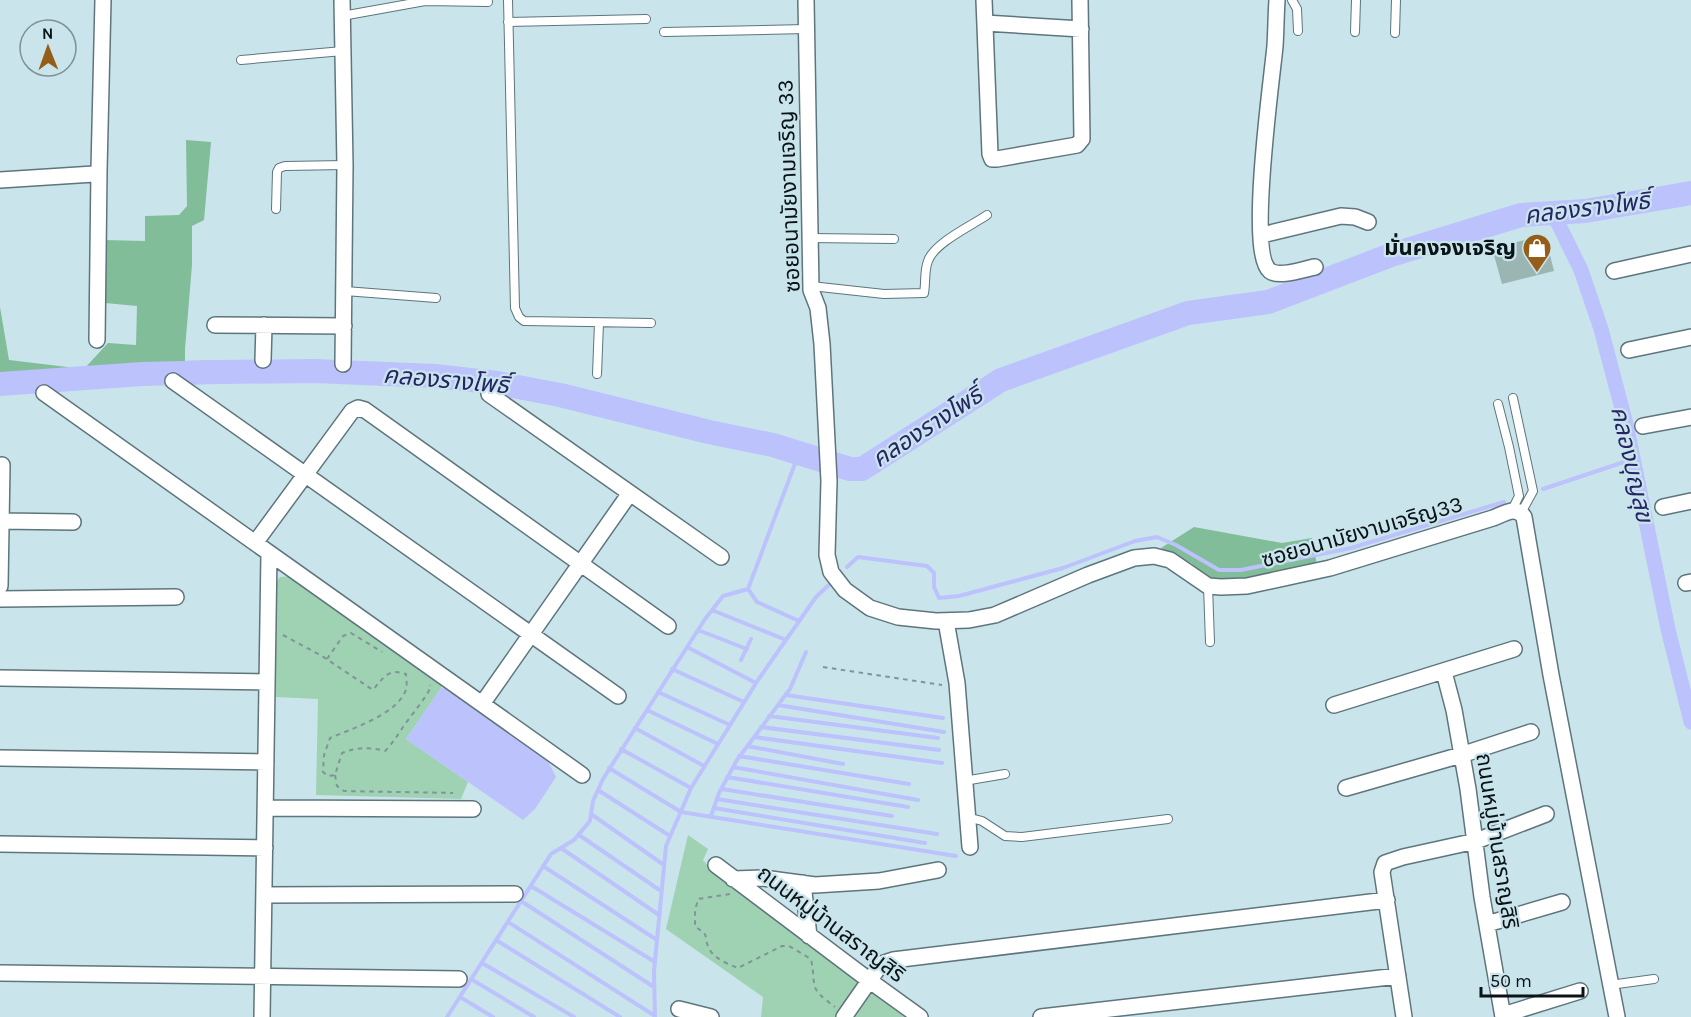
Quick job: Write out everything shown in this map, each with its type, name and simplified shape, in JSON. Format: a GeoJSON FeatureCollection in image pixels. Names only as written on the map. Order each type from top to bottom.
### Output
{"type":"FeatureCollection","features":[{"type":"Feature","properties":{"kind":"street"},"geometry":{"type":"LineString","coordinates":[[97,340],[102,0]]}},
{"type":"Feature","properties":{"kind":"street"},"geometry":{"type":"LineString","coordinates":[[342,0],[345,165],[343,363]]}},
{"type":"Feature","properties":{"kind":"street","name":"ซอยอนามัยงามเจริญ 33"},"geometry":{"type":"LineString","coordinates":[[806,0],[811,286],[818,308],[822,344],[828,441],[830,482],[827,555],[831,572],[845,590],[870,608],[898,617],[946,621]]}},
{"type":"Feature","properties":{"kind":"street"},"geometry":{"type":"LineString","coordinates":[[984,0],[992,159],[1077,145],[1082,138],[1080,0]]}},
{"type":"Feature","properties":{"kind":"street"},"geometry":{"type":"LineString","coordinates":[[1277,0],[1275,46],[1262,168],[1264,263],[1272,272],[1278,274],[1315,267]]}},
{"type":"Feature","properties":{"kind":"street"},"geometry":{"type":"LineString","coordinates":[[985,24],[1081,29]]}},
{"type":"Feature","properties":{"kind":"street"},"geometry":{"type":"LineString","coordinates":[[0,180],[94,174],[99,170]]}},
{"type":"Feature","properties":{"kind":"street"},"geometry":{"type":"LineString","coordinates":[[1262,235],[1341,216],[1355,217],[1368,222]]}},
{"type":"Feature","properties":{"kind":"street"},"geometry":{"type":"LineString","coordinates":[[1614,271],[1691,254]]}},
{"type":"Feature","properties":{"kind":"street"},"geometry":{"type":"LineString","coordinates":[[215,325],[344,326]]}},
{"type":"Feature","properties":{"kind":"street"},"geometry":{"type":"LineString","coordinates":[[264,326],[264,360]]}},
{"type":"Feature","properties":{"kind":"street"},"geometry":{"type":"LineString","coordinates":[[1629,350],[1691,337]]}},
{"type":"Feature","properties":{"kind":"street"},"geometry":{"type":"LineString","coordinates":[[173,381],[618,696]]}},
{"type":"Feature","properties":{"kind":"street"},"geometry":{"type":"LineString","coordinates":[[44,393],[582,775]]}},
{"type":"Feature","properties":{"kind":"street"},"geometry":{"type":"LineString","coordinates":[[489,394],[722,556]]}},
{"type":"Feature","properties":{"kind":"street"},"geometry":{"type":"LineString","coordinates":[[255,543],[352,411],[358,408],[365,410],[668,626]]}},
{"type":"Feature","properties":{"kind":"street"},"geometry":{"type":"LineString","coordinates":[[1643,426],[1691,417]]}},
{"type":"Feature","properties":{"kind":"street"},"geometry":{"type":"LineString","coordinates":[[0,586],[2,465]]}},
{"type":"Feature","properties":{"kind":"street"},"geometry":{"type":"LineString","coordinates":[[483,704],[630,493]]}},
{"type":"Feature","properties":{"kind":"street"},"geometry":{"type":"LineString","coordinates":[[1663,507],[1691,501]]}},
{"type":"Feature","properties":{"kind":"street"},"geometry":{"type":"LineString","coordinates":[[1517,511],[1524,517],[1551,675],[1617,1017]]}},
{"type":"Feature","properties":{"kind":"street","name":"ซอยอนามัยงามเจริญ33"},"geometry":{"type":"LineString","coordinates":[[1208,586],[1221,588],[1247,586],[1330,568],[1517,511]]}},
{"type":"Feature","properties":{"kind":"street"},"geometry":{"type":"LineString","coordinates":[[2,521],[73,522]]}},
{"type":"Feature","properties":{"kind":"street"},"geometry":{"type":"LineString","coordinates":[[262,1017],[269,553]]}},
{"type":"Feature","properties":{"kind":"street"},"geometry":{"type":"LineString","coordinates":[[970,847],[957,687],[946,621],[995,615],[1134,558],[1154,556],[1170,560],[1208,586]]}},
{"type":"Feature","properties":{"kind":"street"},"geometry":{"type":"LineString","coordinates":[[0,599],[176,597]]}},
{"type":"Feature","properties":{"kind":"street"},"geometry":{"type":"LineString","coordinates":[[1334,705],[1514,649]]}},
{"type":"Feature","properties":{"kind":"street","name":"ถนนหมู่บ้านสราญสิริ"},"geometry":{"type":"LineString","coordinates":[[1444,672],[1454,710],[1476,841],[1486,924],[1503,1016]]}},
{"type":"Feature","properties":{"kind":"street"},"geometry":{"type":"LineString","coordinates":[[0,678],[267,682]]}},
{"type":"Feature","properties":{"kind":"street"},"geometry":{"type":"LineString","coordinates":[[1346,788],[1531,732]]}},
{"type":"Feature","properties":{"kind":"street"},"geometry":{"type":"LineString","coordinates":[[0,758],[266,762]]}},
{"type":"Feature","properties":{"kind":"street"},"geometry":{"type":"LineString","coordinates":[[265,808],[473,809]]}},
{"type":"Feature","properties":{"kind":"street"},"geometry":{"type":"LineString","coordinates":[[1404,1017],[1382,873],[1385,863],[1476,841],[1546,814]]}},
{"type":"Feature","properties":{"kind":"street"},"geometry":{"type":"LineString","coordinates":[[0,844],[265,848]]}},
{"type":"Feature","properties":{"kind":"street","name":"ถนนหมู่บ้านสราญสิริ"},"geometry":{"type":"LineString","coordinates":[[716,865],[920,1017]]}},
{"type":"Feature","properties":{"kind":"street"},"geometry":{"type":"LineString","coordinates":[[738,882],[764,878],[815,885],[879,881],[938,870]]}},
{"type":"Feature","properties":{"kind":"street"},"geometry":{"type":"LineString","coordinates":[[803,883],[809,936]]}},
{"type":"Feature","properties":{"kind":"street"},"geometry":{"type":"LineString","coordinates":[[264,894],[515,894]]}},
{"type":"Feature","properties":{"kind":"street"},"geometry":{"type":"LineString","coordinates":[[845,1016],[881,964],[893,960],[1387,900]]}},
{"type":"Feature","properties":{"kind":"street"},"geometry":{"type":"LineString","coordinates":[[1486,924],[1562,902]]}},
{"type":"Feature","properties":{"kind":"street"},"geometry":{"type":"LineString","coordinates":[[0,973],[459,979]]}},
{"type":"Feature","properties":{"kind":"street"},"geometry":{"type":"LineString","coordinates":[[1041,1017],[1398,976]]}},
{"type":"Feature","properties":{"kind":"street"},"geometry":{"type":"LineString","coordinates":[[1503,1016],[1580,991]]}},
{"type":"Feature","properties":{"kind":"street"},"geometry":{"type":"LineString","coordinates":[[679,1009],[711,1017]]}},
{"type":"Feature","properties":{"kind":"lane"},"geometry":{"type":"LineString","coordinates":[[508,0],[515,308],[519,317],[524,321],[599,324],[651,323]]}},
{"type":"Feature","properties":{"kind":"lane"},"geometry":{"type":"LineString","coordinates":[[1292,0],[1297,9],[1298,31]]}},
{"type":"Feature","properties":{"kind":"lane"},"geometry":{"type":"LineString","coordinates":[[1355,32],[1356,0]]}},
{"type":"Feature","properties":{"kind":"lane"},"geometry":{"type":"LineString","coordinates":[[1395,33],[1396,0]]}},
{"type":"Feature","properties":{"kind":"lane"},"geometry":{"type":"LineString","coordinates":[[342,16],[425,1],[488,2]]}},
{"type":"Feature","properties":{"kind":"lane"},"geometry":{"type":"LineString","coordinates":[[508,22],[646,19]]}},
{"type":"Feature","properties":{"kind":"lane"},"geometry":{"type":"LineString","coordinates":[[664,32],[806,29]]}},
{"type":"Feature","properties":{"kind":"lane"},"geometry":{"type":"LineString","coordinates":[[241,60],[343,51]]}},
{"type":"Feature","properties":{"kind":"lane"},"geometry":{"type":"LineString","coordinates":[[276,209],[279,168],[345,165]]}},
{"type":"Feature","properties":{"kind":"lane"},"geometry":{"type":"LineString","coordinates":[[811,286],[884,294],[924,293],[928,258],[936,248],[987,215]]}},
{"type":"Feature","properties":{"kind":"lane"},"geometry":{"type":"LineString","coordinates":[[810,238],[894,238]]}},
{"type":"Feature","properties":{"kind":"lane"},"geometry":{"type":"LineString","coordinates":[[345,291],[435,298]]}},
{"type":"Feature","properties":{"kind":"lane"},"geometry":{"type":"LineString","coordinates":[[597,374],[599,324]]}},
{"type":"Feature","properties":{"kind":"lane"},"geometry":{"type":"LineString","coordinates":[[1513,398],[1533,491],[1517,511]]}},
{"type":"Feature","properties":{"kind":"lane"},"geometry":{"type":"LineString","coordinates":[[1498,404],[1519,496],[1517,511]]}},
{"type":"Feature","properties":{"kind":"lane"},"geometry":{"type":"LineString","coordinates":[[1208,586],[1210,642]]}},
{"type":"Feature","properties":{"kind":"lane"},"geometry":{"type":"LineString","coordinates":[[964,781],[1005,774]]}},
{"type":"Feature","properties":{"kind":"lane"},"geometry":{"type":"LineString","coordinates":[[967,817],[982,821],[1005,836],[1023,837],[1168,819]]}},
{"type":"Feature","properties":{"kind":"lane"},"geometry":{"type":"LineString","coordinates":[[1610,985],[1654,979]]}},
{"type":"Feature","properties":{"kind":"path"},"geometry":{"type":"LineString","coordinates":[[268,627],[327,659],[373,690],[385,675],[396,670],[406,674],[406,690],[400,700],[377,717],[330,738],[324,755],[322,772],[328,776],[335,775]]}},
{"type":"Feature","properties":{"kind":"path"},"geometry":{"type":"LineString","coordinates":[[327,659],[343,636],[351,633],[388,656]]}},
{"type":"Feature","properties":{"kind":"path"},"geometry":{"type":"LineString","coordinates":[[823,667],[957,687]]}},
{"type":"Feature","properties":{"kind":"path"},"geometry":{"type":"LineString","coordinates":[[428,680],[431,687],[425,699],[385,751],[354,748],[342,753],[335,775],[337,786],[344,791],[456,794],[457,809]]}},
{"type":"Feature","properties":{"kind":"path"},"geometry":{"type":"LineString","coordinates":[[738,882],[728,895],[698,899],[694,923],[695,927],[705,933],[711,952],[727,964],[738,968],[782,946],[789,946],[811,959],[812,978],[817,994],[845,1016]]}},
{"type":"Feature","properties":{"kind":"green space"},"geometry":{"type":"Polygon","coordinates":[[[186,140],[211,142],[204,220],[192,226],[192,265],[185,361],[247,360],[273,367],[162,368],[0,378],[0,307],[9,360],[84,369],[108,343],[136,345],[137,306],[105,303],[104,240],[145,241],[145,216],[179,215],[187,206],[186,140]]]}},
{"type":"Feature","properties":{"kind":"green space"},"geometry":{"type":"Polygon","coordinates":[[[1194,527],[1282,543],[1312,538],[1317,565],[1243,580],[1210,580],[1191,563],[1161,548],[1194,527]]]}},
{"type":"Feature","properties":{"kind":"green space"},"geometry":{"type":"Polygon","coordinates":[[[294,576],[442,684],[406,739],[468,782],[461,799],[316,795],[318,699],[276,697],[273,587],[280,577],[294,576]]]}},
{"type":"Feature","properties":{"kind":"green space"},"geometry":{"type":"Polygon","coordinates":[[[688,835],[708,849],[703,860],[708,866],[850,972],[870,992],[905,1017],[761,1017],[763,997],[666,929],[688,835]]]}},
{"type":"Feature","properties":{"kind":"water"},"geometry":{"type":"Polygon","coordinates":[[[441,688],[448,689],[548,761],[556,777],[535,809],[523,820],[406,739],[441,688]]]}},
{"type":"Feature","properties":{"kind":"building"},"geometry":{"type":"Polygon","coordinates":[[[1545,235],[1554,271],[1502,284],[1492,248],[1545,235]]]}},
{"type":"Feature","properties":{"kind":"waterway","name":"คลองรางโพธิ์"},"geometry":{"type":"LineString","coordinates":[[0,384],[142,374],[219,372],[314,371],[435,376],[497,383],[560,395],[709,432],[773,445],[850,469],[862,469],[1001,380],[1188,313],[1268,302],[1391,255],[1521,215],[1585,211],[1691,193]]}},
{"type":"Feature","properties":{"kind":"waterway","name":"คลองบุญสุข"},"geometry":{"type":"LineString","coordinates":[[1553,213],[1581,270],[1601,329],[1626,424],[1668,629],[1691,722]]}},
{"type":"Feature","properties":{"kind":"waterway"},"geometry":{"type":"LineString","coordinates":[[447,1017],[551,854],[574,840],[590,821],[593,801],[603,779],[705,619],[723,596],[748,589],[799,453]]}},
{"type":"Feature","properties":{"kind":"waterway"},"geometry":{"type":"LineString","coordinates":[[1543,489],[1633,459]]}},
{"type":"Feature","properties":{"kind":"waterway"},"geometry":{"type":"LineString","coordinates":[[847,567],[858,557],[927,566],[934,573],[934,587],[939,598],[959,596],[1063,568],[1135,541],[1157,537],[1176,545],[1219,570],[1241,570],[1351,548],[1504,502]]}},
{"type":"Feature","properties":{"kind":"waterway"},"geometry":{"type":"LineString","coordinates":[[655,1017],[654,971],[666,846],[691,788],[758,680],[816,597],[831,583]]}},
{"type":"Feature","properties":{"kind":"waterway"},"geometry":{"type":"LineString","coordinates":[[748,589],[757,602],[799,621]]}},
{"type":"Feature","properties":{"kind":"waterway"},"geometry":{"type":"LineString","coordinates":[[712,610],[786,640]]}},
{"type":"Feature","properties":{"kind":"waterway"},"geometry":{"type":"LineString","coordinates":[[698,630],[747,649]]}},
{"type":"Feature","properties":{"kind":"waterway"},"geometry":{"type":"LineString","coordinates":[[741,660],[751,639]]}},
{"type":"Feature","properties":{"kind":"waterway"},"geometry":{"type":"LineString","coordinates":[[687,647],[756,683]]}},
{"type":"Feature","properties":{"kind":"waterway"},"geometry":{"type":"LineString","coordinates":[[711,816],[719,793],[737,760],[790,689],[806,652]]}},
{"type":"Feature","properties":{"kind":"waterway"},"geometry":{"type":"LineString","coordinates":[[672,669],[744,702]]}},
{"type":"Feature","properties":{"kind":"waterway"},"geometry":{"type":"LineString","coordinates":[[658,692],[730,725]]}},
{"type":"Feature","properties":{"kind":"waterway"},"geometry":{"type":"LineString","coordinates":[[786,695],[943,718]]}},
{"type":"Feature","properties":{"kind":"waterway"},"geometry":{"type":"LineString","coordinates":[[778,705],[944,732]]}},
{"type":"Feature","properties":{"kind":"waterway"},"geometry":{"type":"LineString","coordinates":[[647,710],[718,744]]}},
{"type":"Feature","properties":{"kind":"waterway"},"geometry":{"type":"LineString","coordinates":[[769,716],[938,738]]}},
{"type":"Feature","properties":{"kind":"waterway"},"geometry":{"type":"LineString","coordinates":[[761,727],[939,750]]}},
{"type":"Feature","properties":{"kind":"waterway"},"geometry":{"type":"LineString","coordinates":[[635,728],[704,766]]}},
{"type":"Feature","properties":{"kind":"waterway"},"geometry":{"type":"LineString","coordinates":[[754,737],[942,763]]}},
{"type":"Feature","properties":{"kind":"waterway"},"geometry":{"type":"LineString","coordinates":[[747,746],[843,764]]}},
{"type":"Feature","properties":{"kind":"waterway"},"geometry":{"type":"LineString","coordinates":[[621,749],[691,788]]}},
{"type":"Feature","properties":{"kind":"waterway"},"geometry":{"type":"LineString","coordinates":[[739,756],[909,784]]}},
{"type":"Feature","properties":{"kind":"waterway"},"geometry":{"type":"LineString","coordinates":[[733,767],[918,800]]}},
{"type":"Feature","properties":{"kind":"waterway"},"geometry":{"type":"LineString","coordinates":[[609,768],[681,812],[956,856]]}},
{"type":"Feature","properties":{"kind":"waterway"},"geometry":{"type":"LineString","coordinates":[[727,777],[908,807]]}},
{"type":"Feature","properties":{"kind":"waterway"},"geometry":{"type":"LineString","coordinates":[[722,789],[892,816]]}},
{"type":"Feature","properties":{"kind":"waterway"},"geometry":{"type":"LineString","coordinates":[[598,790],[670,836]]}},
{"type":"Feature","properties":{"kind":"waterway"},"geometry":{"type":"LineString","coordinates":[[717,799],[937,834]]}},
{"type":"Feature","properties":{"kind":"waterway"},"geometry":{"type":"LineString","coordinates":[[714,808],[925,843]]}},
{"type":"Feature","properties":{"kind":"waterway"},"geometry":{"type":"LineString","coordinates":[[591,814],[664,865]]}},
{"type":"Feature","properties":{"kind":"waterway"},"geometry":{"type":"LineString","coordinates":[[579,835],[661,891]]}},
{"type":"Feature","properties":{"kind":"waterway"},"geometry":{"type":"LineString","coordinates":[[561,848],[659,915]]}},
{"type":"Feature","properties":{"kind":"waterway"},"geometry":{"type":"LineString","coordinates":[[543,866],[657,940]]}},
{"type":"Feature","properties":{"kind":"waterway"},"geometry":{"type":"LineString","coordinates":[[531,886],[655,962]]}},
{"type":"Feature","properties":{"kind":"waterway"},"geometry":{"type":"LineString","coordinates":[[521,901],[654,987]]}},
{"type":"Feature","properties":{"kind":"waterway"},"geometry":{"type":"LineString","coordinates":[[508,922],[655,1016]]}},
{"type":"Feature","properties":{"kind":"waterway"},"geometry":{"type":"LineString","coordinates":[[496,940],[620,1017]]}},
{"type":"Feature","properties":{"kind":"waterway"},"geometry":{"type":"LineString","coordinates":[[482,963],[574,1017]]}},
{"type":"Feature","properties":{"kind":"waterway"},"geometry":{"type":"LineString","coordinates":[[471,979],[534,1017]]}},
{"type":"Feature","properties":{"kind":"waterway"},"geometry":{"type":"LineString","coordinates":[[460,997],[493,1017]]}},
{"type":"Feature","properties":{"kind":"place","name":"มั่นคงจงเจริญ"},"geometry":{"type":"Point","coordinates":[1537,274]}}]}
